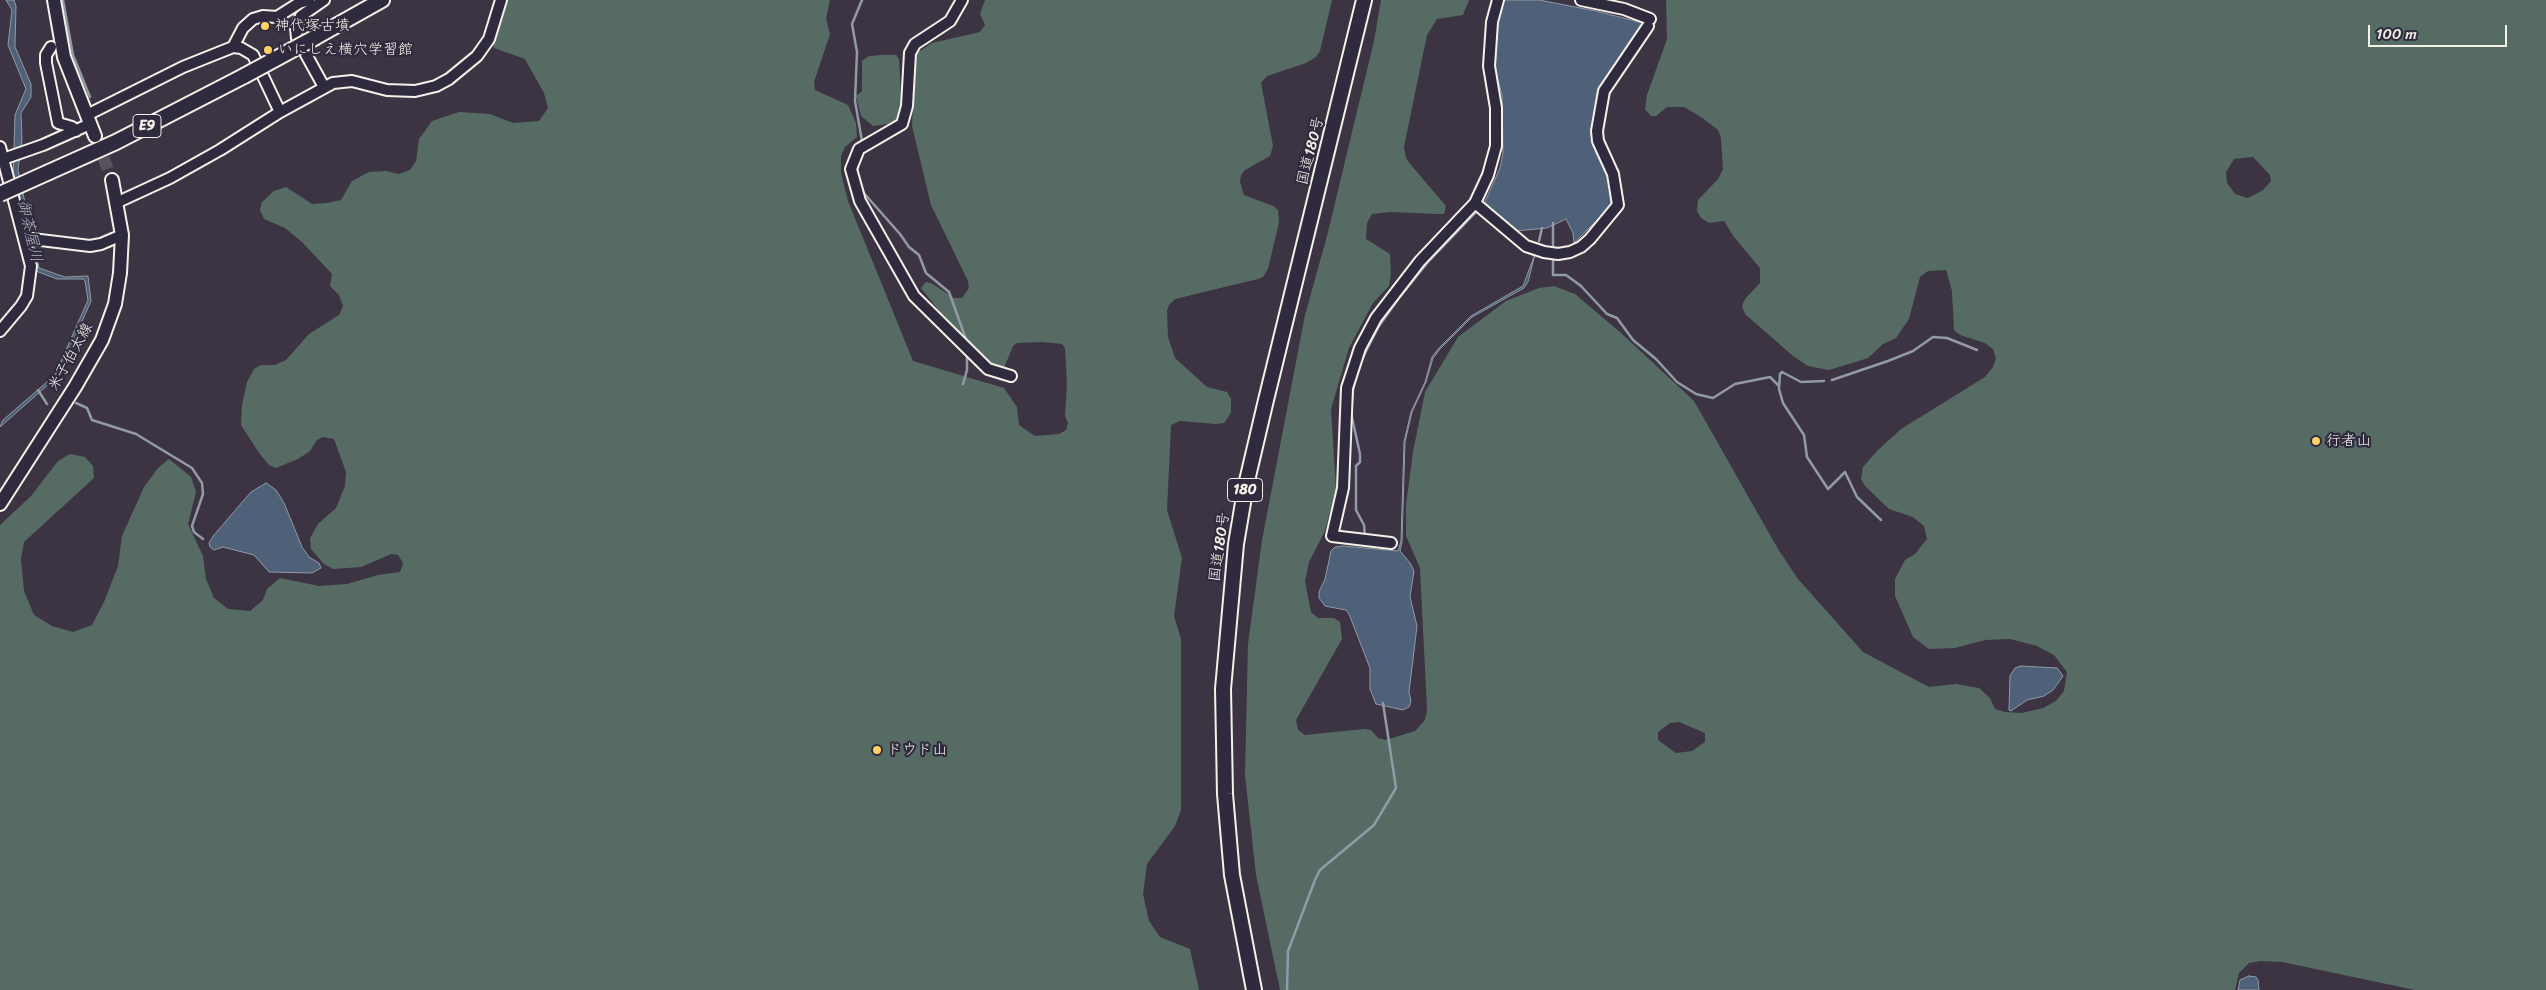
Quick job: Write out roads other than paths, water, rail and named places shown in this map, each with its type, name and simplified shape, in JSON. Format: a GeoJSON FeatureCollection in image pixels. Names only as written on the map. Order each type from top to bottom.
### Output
{"type":"FeatureCollection","features":[{"type":"Feature","properties":{"kind":"highway","name":"E9"},"geometry":{"type":"LineString","coordinates":[[0,194],[125,138],[244,76],[382,0]]}},
{"type":"Feature","properties":{"kind":"highway","name":"国道180号"},"geometry":{"type":"LineString","coordinates":[[1254,990],[1232,876],[1225,794],[1222,689],[1235,553],[1248,475],[1364,0]]}},
{"type":"Feature","properties":{"kind":"main road"},"geometry":{"type":"LineString","coordinates":[[54,0],[64,57],[91,125]]}},
{"type":"Feature","properties":{"kind":"main road","name":"米子伯太線"},"geometry":{"type":"LineString","coordinates":[[0,504],[75,387],[102,340],[114,304],[120,272],[122,235],[118,202],[112,180]]}},
{"type":"Feature","properties":{"kind":"street"},"geometry":{"type":"LineString","coordinates":[[233,47],[243,28],[253,19],[263,16],[278,17],[299,3],[309,0]]}},
{"type":"Feature","properties":{"kind":"street"},"geometry":{"type":"LineString","coordinates":[[323,0],[301,16],[296,28],[297,38],[324,87]]}},
{"type":"Feature","properties":{"kind":"street"},"geometry":{"type":"LineString","coordinates":[[118,202],[170,178],[220,150],[280,112],[333,83],[352,81],[403,91],[415,91],[436,86],[449,79],[478,56],[489,39],[501,0]]}},
{"type":"Feature","properties":{"kind":"street"},"geometry":{"type":"LineString","coordinates":[[962,0],[950,21],[915,44],[910,53],[907,106],[902,124],[859,150],[851,169],[860,201],[914,296],[988,369],[1011,376]]}},
{"type":"Feature","properties":{"kind":"street"},"geometry":{"type":"LineString","coordinates":[[1391,542],[1332,536],[1343,488],[1345,402],[1351,372],[1367,335],[1420,261],[1475,203],[1490,170],[1496,146],[1496,108],[1489,66],[1492,22],[1498,0]]}},
{"type":"Feature","properties":{"kind":"street"},"geometry":{"type":"LineString","coordinates":[[1475,203],[1526,246],[1558,254],[1570,252],[1581,247],[1618,206],[1613,174],[1598,141],[1597,131],[1604,91],[1649,22],[1624,9],[1581,0]]}},
{"type":"Feature","properties":{"kind":"street"},"geometry":{"type":"LineString","coordinates":[[52,47],[46,55],[46,69],[59,125],[72,127],[76,131]]}},
{"type":"Feature","properties":{"kind":"street"},"geometry":{"type":"LineString","coordinates":[[3,159],[91,125],[183,67],[233,47],[241,48],[252,55],[280,112]]}},
{"type":"Feature","properties":{"kind":"street"},"geometry":{"type":"LineString","coordinates":[[46,69],[64,57]]}},
{"type":"Feature","properties":{"kind":"street"},"geometry":{"type":"LineString","coordinates":[[0,147],[30,239],[31,266],[29,288],[21,306],[0,331]]}},
{"type":"Feature","properties":{"kind":"street"},"geometry":{"type":"LineString","coordinates":[[30,239],[90,246],[101,244],[122,235]]}},
{"type":"Feature","properties":{"kind":"water","name":"御茶屋川"},"geometry":{"type":"Polygon","coordinates":[[[6,0],[14,0],[16,6],[15,47],[31,84],[31,97],[21,113],[22,140],[18,170],[39,268],[65,277],[88,276],[91,301],[58,376],[0,427],[3,420],[55,375],[88,300],[83,279],[57,279],[36,271],[31,242],[13,180],[15,115],[26,89],[8,45],[12,10],[6,0]]]}},
{"type":"Feature","properties":{"kind":"water"},"geometry":{"type":"Polygon","coordinates":[[[1502,0],[1539,0],[1596,11],[1643,23],[1601,85],[1592,124],[1594,141],[1609,182],[1611,206],[1574,243],[1573,233],[1566,219],[1547,228],[1515,231],[1484,204],[1500,168],[1503,153],[1502,95],[1495,69],[1498,23],[1502,0]]]}},
{"type":"Feature","properties":{"kind":"water"},"geometry":{"type":"Polygon","coordinates":[[[1535,254],[1528,282],[1524,288],[1472,317],[1440,349],[1433,358],[1426,382],[1412,412],[1405,442],[1402,542],[1400,551],[1414,571],[1410,597],[1417,626],[1409,692],[1411,701],[1409,707],[1403,710],[1376,704],[1370,689],[1370,668],[1349,614],[1346,610],[1325,606],[1319,598],[1331,551],[1335,547],[1343,546],[1398,551],[1401,541],[1404,442],[1411,412],[1425,382],[1432,357],[1471,316],[1523,286],[1535,254]]]}},
{"type":"Feature","properties":{"kind":"water"},"geometry":{"type":"Polygon","coordinates":[[[266,483],[276,490],[284,503],[302,547],[309,557],[319,563],[321,568],[312,573],[269,572],[254,555],[223,547],[214,550],[210,547],[209,543],[214,535],[251,492],[266,483]]]}},
{"type":"Feature","properties":{"kind":"water"},"geometry":{"type":"Polygon","coordinates":[[[2021,666],[2057,668],[2063,676],[2053,690],[2044,696],[2027,700],[2011,711],[2009,710],[2010,676],[2015,668],[2021,666]]]}},
{"type":"Feature","properties":{"kind":"water"},"geometry":{"type":"Polygon","coordinates":[[[2249,976],[2256,977],[2259,990],[2238,990],[2240,980],[2249,976]]]}},
{"type":"Feature","properties":{"kind":"waterway"},"geometry":{"type":"LineString","coordinates":[[63,0],[73,55],[90,97]]}},
{"type":"Feature","properties":{"kind":"waterway"},"geometry":{"type":"LineString","coordinates":[[862,0],[852,24],[857,52],[855,101],[862,141]]}},
{"type":"Feature","properties":{"kind":"waterway"},"geometry":{"type":"LineString","coordinates":[[857,165],[858,176]]}},
{"type":"Feature","properties":{"kind":"waterway"},"geometry":{"type":"LineString","coordinates":[[862,191],[909,247],[919,255],[926,273],[949,292],[967,342]]}},
{"type":"Feature","properties":{"kind":"waterway"},"geometry":{"type":"LineString","coordinates":[[1361,361],[1379,326],[1399,298],[1428,262],[1479,209]]}},
{"type":"Feature","properties":{"kind":"waterway"},"geometry":{"type":"LineString","coordinates":[[1553,223],[1553,247]]}},
{"type":"Feature","properties":{"kind":"waterway"},"geometry":{"type":"LineString","coordinates":[[1539,241],[1542,228]]}},
{"type":"Feature","properties":{"kind":"waterway"},"geometry":{"type":"LineString","coordinates":[[1553,258],[1553,275],[1566,275],[1581,286],[1607,314],[1617,318],[1633,340],[1656,359],[1677,382],[1696,394],[1713,398],[1735,384],[1770,377],[1779,386]]}},
{"type":"Feature","properties":{"kind":"waterway"},"geometry":{"type":"LineString","coordinates":[[1832,380],[1913,351],[1933,337],[1947,338],[1977,350]]}},
{"type":"Feature","properties":{"kind":"waterway"},"geometry":{"type":"LineString","coordinates":[[963,384],[967,370],[967,353]]}},
{"type":"Feature","properties":{"kind":"waterway"},"geometry":{"type":"LineString","coordinates":[[1358,369],[1353,390],[1351,413],[1360,454],[1360,462],[1356,466],[1356,510],[1364,525],[1365,538]]}},
{"type":"Feature","properties":{"kind":"waterway"},"geometry":{"type":"LineString","coordinates":[[1824,381],[1801,382],[1782,372],[1780,374],[1779,389],[1783,403],[1804,435],[1807,457],[1828,489],[1845,472],[1857,497],[1881,520]]}},
{"type":"Feature","properties":{"kind":"waterway"},"geometry":{"type":"LineString","coordinates":[[38,390],[47,404]]}},
{"type":"Feature","properties":{"kind":"waterway"},"geometry":{"type":"LineString","coordinates":[[76,403],[87,408],[92,420],[136,434],[192,468],[202,483],[203,494],[192,526],[194,532],[203,539]]}},
{"type":"Feature","properties":{"kind":"waterway"},"geometry":{"type":"LineString","coordinates":[[1287,990],[1288,951],[1320,870],[1374,825],[1396,788],[1383,703]]}},
{"type":"Feature","properties":{"kind":"tunnel"},"geometry":{"type":"LineString","coordinates":[[97,141],[112,180]]}},
{"type":"Feature","properties":{"kind":"place","name":"神代塚古墳"},"geometry":{"type":"Point","coordinates":[265,26]}},
{"type":"Feature","properties":{"kind":"place","name":"いにしえ横穴学習館"},"geometry":{"type":"Point","coordinates":[268,50]}},
{"type":"Feature","properties":{"kind":"place","name":"行者山"},"geometry":{"type":"Point","coordinates":[2316,441]}},
{"type":"Feature","properties":{"kind":"place","name":"ドウド山"},"geometry":{"type":"Point","coordinates":[877,750]}}]}
